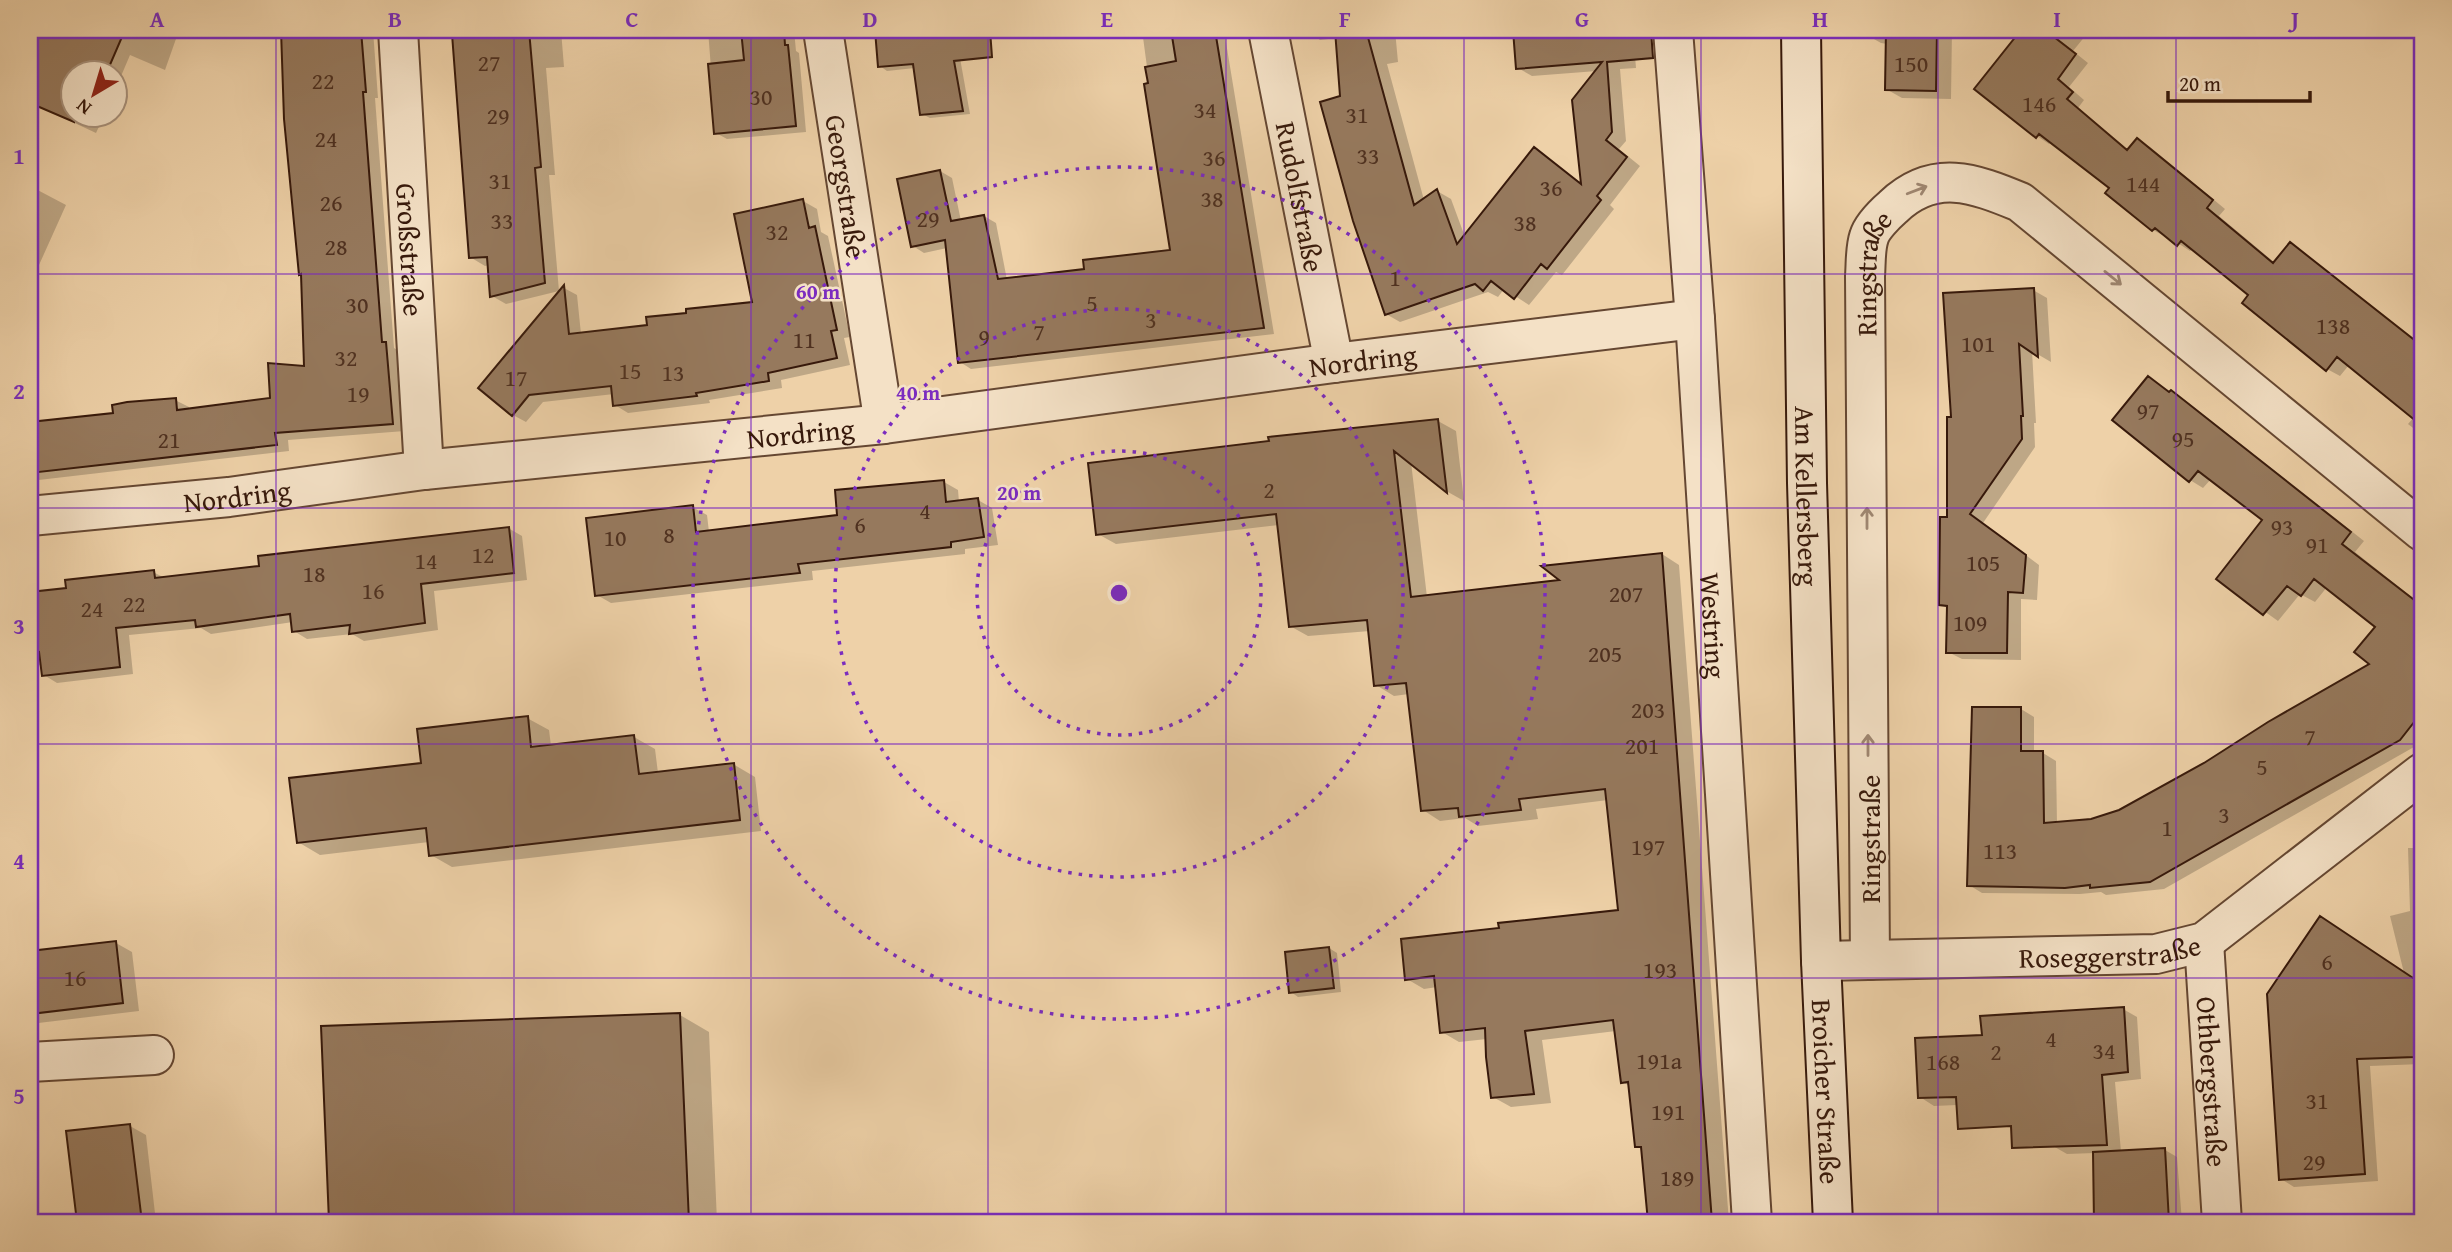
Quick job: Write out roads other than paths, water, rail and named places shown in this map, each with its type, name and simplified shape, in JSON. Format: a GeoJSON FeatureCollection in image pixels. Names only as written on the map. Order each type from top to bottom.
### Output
{"type":"FeatureCollection","features":[{"type":"Feature","properties":{"kind":"street","name":"Großstraße"},"geometry":{"type":"LineString","coordinates":[[398,30],[424,470]]}},
{"type":"Feature","properties":{"kind":"street","name":"Georgstraße"},"geometry":{"type":"LineString","coordinates":[[823,30],[884,424]]}},
{"type":"Feature","properties":{"kind":"street","name":"Rudolfstraße"},"geometry":{"type":"LineString","coordinates":[[1268,30],[1334,363]]}},
{"type":"Feature","properties":{"kind":"street","name":"Westring"},"geometry":{"type":"LineString","coordinates":[[1673,30],[1695,319],[1752,1222]]}},
{"type":"Feature","properties":{"kind":"street","name":"Am Kellersberg"},"geometry":{"type":"LineString","coordinates":[[1801,30],[1806,470],[1821,961]]}},
{"type":"Feature","properties":{"kind":"street","name":"Ringstraße"},"geometry":{"type":"LineString","coordinates":[[1870,960],[1865,276],[1869,236],[1887,212],[1907,194],[1930,185],[1954,183],[1979,185],[2020,202],[2422,531]]}},
{"type":"Feature","properties":{"kind":"street","name":"Nordring"},"geometry":{"type":"LineString","coordinates":[[30,516],[229,497],[424,470],[884,424],[1334,363],[1695,319]]}},
{"type":"Feature","properties":{"kind":"street","name":"Roseggerstraße"},"geometry":{"type":"LineString","coordinates":[[1821,961],[2156,954],[2204,942],[2422,773]]}},
{"type":"Feature","properties":{"kind":"street","name":"Othbergstraße"},"geometry":{"type":"LineString","coordinates":[[2204,942],[2222,1222]]}},
{"type":"Feature","properties":{"kind":"street","name":"Broicher Straße"},"geometry":{"type":"LineString","coordinates":[[1821,961],[1833,1222]]}},
{"type":"Feature","properties":{"kind":"street"},"geometry":{"type":"LineString","coordinates":[[30,1062],[154,1055]]}}]}
